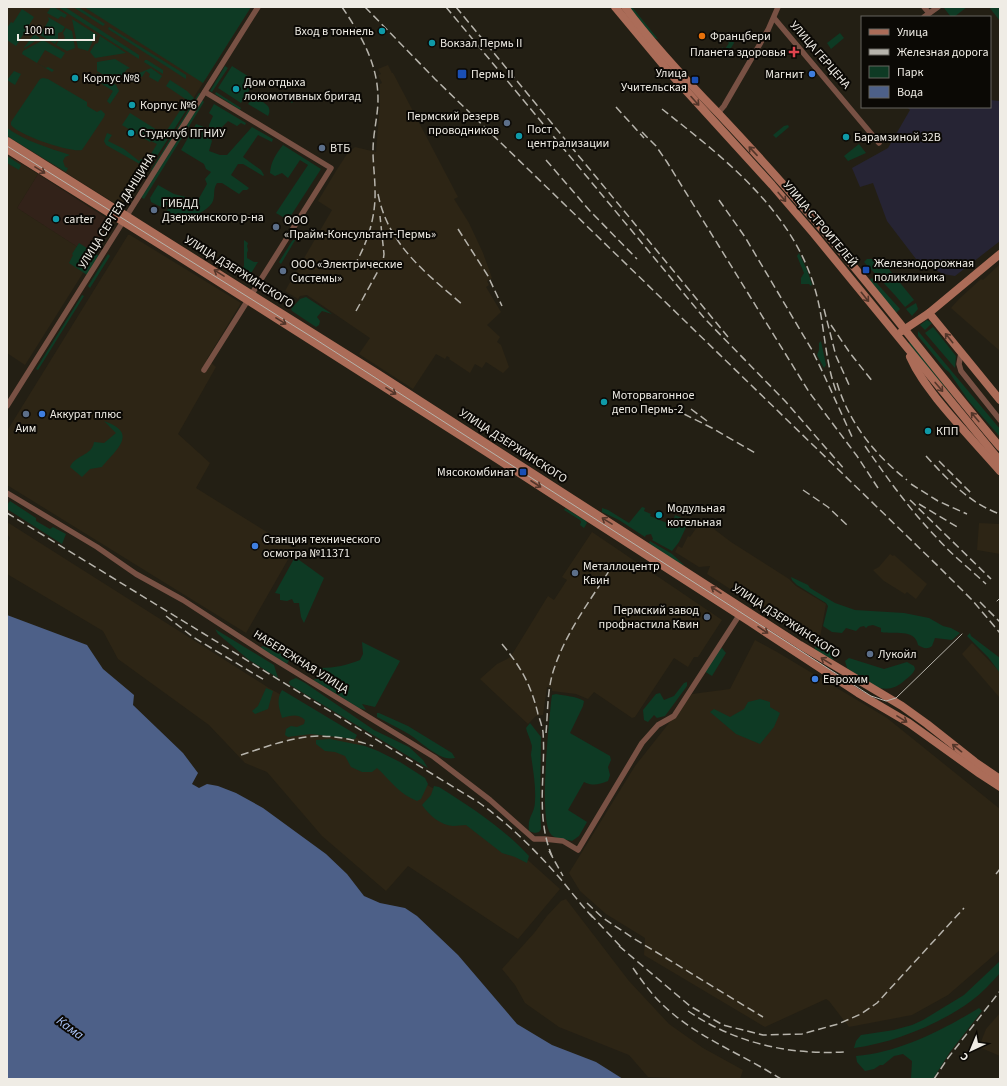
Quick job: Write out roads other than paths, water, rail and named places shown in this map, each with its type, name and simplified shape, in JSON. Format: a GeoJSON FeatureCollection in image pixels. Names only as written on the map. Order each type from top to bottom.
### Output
{"type":"FeatureCollection","features":[{"type":"Feature","properties":{"kind":"main road","name":"УЛИЦА СТРОИТЕЛЕЙ"},"geometry":{"type":"LineString","coordinates":[[616,7],[670,74],[772,185],[1000,461]]}},
{"type":"Feature","properties":{"kind":"main road","name":"УЛИЦА СТРОИТЕЛЕЙ"},"geometry":{"type":"LineString","coordinates":[[625,7],[659,50],[765,163],[835,243],[1000,447]]}},
{"type":"Feature","properties":{"kind":"main road","name":"УЛИЦА ДЗЕРЖИНСКОГО"},"geometry":{"type":"LineString","coordinates":[[7,141],[126,219],[742,612],[902,706],[975,762],[1000,779]]}},
{"type":"Feature","properties":{"kind":"main road","name":"УЛИЦА ДЗЕРЖИНСКОГО"},"geometry":{"type":"LineString","coordinates":[[7,149],[126,219]]}},
{"type":"Feature","properties":{"kind":"main road"},"geometry":{"type":"LineString","coordinates":[[896,335],[929,313],[1000,254]]}},
{"type":"Feature","properties":{"kind":"main road"},"geometry":{"type":"LineString","coordinates":[[929,313],[1000,400]]}},
{"type":"Feature","properties":{"kind":"main road"},"geometry":{"type":"LineString","coordinates":[[907,349],[914,365],[926,384],[949,413],[1000,471]]}},
{"type":"Feature","properties":{"kind":"main road","name":"УЛИЦА ДЗЕРЖИНСКОГО"},"geometry":{"type":"LineString","coordinates":[[742,612],[852,689],[921,731],[1000,787]]}},
{"type":"Feature","properties":{"kind":"street","name":"УЛИЦА СЕРГЕЯ ДАНЩИНА"},"geometry":{"type":"LineString","coordinates":[[7,406],[258,7]]}},
{"type":"Feature","properties":{"kind":"street"},"geometry":{"type":"LineString","coordinates":[[718,113],[774,18],[778,7]]}},
{"type":"Feature","properties":{"kind":"street"},"geometry":{"type":"LineString","coordinates":[[924,7],[926,15],[938,7]]}},
{"type":"Feature","properties":{"kind":"street","name":"УЛИЦА ГЕРЦЕНА"},"geometry":{"type":"LineString","coordinates":[[774,18],[879,143]]}},
{"type":"Feature","properties":{"kind":"street"},"geometry":{"type":"LineString","coordinates":[[204,370],[331,168],[205,92]]}},
{"type":"Feature","properties":{"kind":"street"},"geometry":{"type":"LineString","coordinates":[[961,353],[959,364],[961,371],[1000,420]]}},
{"type":"Feature","properties":{"kind":"street","name":"НАБЕРЕЖНАЯ УЛИЦА"},"geometry":{"type":"LineString","coordinates":[[7,493],[97,547],[136,574],[183,600],[269,656],[434,757],[490,800],[534,839],[563,841],[578,850],[642,743],[658,726],[674,716],[742,612]]}},
{"type":"Feature","properties":{"kind":"water","name":"Кама"},"geometry":{"type":"Polygon","coordinates":[[[7,615],[87,645],[103,669],[134,695],[133,705],[183,753],[198,773],[192,784],[199,788],[207,784],[218,786],[236,793],[263,808],[326,854],[347,874],[364,896],[380,903],[405,908],[417,916],[458,955],[517,1024],[552,1045],[596,1062],[623,1079],[7,1079],[7,615]]]}},
{"type":"Feature","properties":{"kind":"tram line"},"geometry":{"type":"LineString","coordinates":[[7,146],[315,339],[871,696],[886,701],[896,698],[962,634]]}},
{"type":"Feature","properties":{"kind":"tram line"},"geometry":{"type":"LineString","coordinates":[[997,601],[1000,598]]}},
{"type":"Feature","properties":{"kind":"railway"},"geometry":{"type":"LineString","coordinates":[[342,7],[356,28],[372,62],[378,99],[373,144],[375,190],[374,211],[370,230],[353,268]]}},
{"type":"Feature","properties":{"kind":"railway"},"geometry":{"type":"LineString","coordinates":[[365,7],[435,79],[940,568],[973,601],[1000,633]]}},
{"type":"Feature","properties":{"kind":"railway"},"geometry":{"type":"LineString","coordinates":[[446,7],[705,319],[786,402],[845,470]]}},
{"type":"Feature","properties":{"kind":"railway"},"geometry":{"type":"LineString","coordinates":[[456,7],[728,337]]}},
{"type":"Feature","properties":{"kind":"railway"},"geometry":{"type":"LineString","coordinates":[[616,107],[644,138]]}},
{"type":"Feature","properties":{"kind":"railway"},"geometry":{"type":"LineString","coordinates":[[662,109],[732,167],[773,210],[790,234],[804,261],[815,289],[821,315],[829,366],[836,391]]}},
{"type":"Feature","properties":{"kind":"railway"},"geometry":{"type":"LineString","coordinates":[[642,132],[656,146],[667,162],[809,392],[857,456],[878,488]]}},
{"type":"Feature","properties":{"kind":"railway"},"geometry":{"type":"LineString","coordinates":[[546,160],[590,211],[637,259]]}},
{"type":"Feature","properties":{"kind":"railway"},"geometry":{"type":"LineString","coordinates":[[378,194],[383,212],[390,228],[410,257],[463,305]]}},
{"type":"Feature","properties":{"kind":"railway"},"geometry":{"type":"LineString","coordinates":[[719,200],[745,237],[812,350],[853,439]]}},
{"type":"Feature","properties":{"kind":"railway"},"geometry":{"type":"LineString","coordinates":[[356,311],[383,262],[384,254],[380,216]]}},
{"type":"Feature","properties":{"kind":"railway"},"geometry":{"type":"LineString","coordinates":[[458,229],[488,276],[502,306]]}},
{"type":"Feature","properties":{"kind":"railway"},"geometry":{"type":"LineString","coordinates":[[824,309],[836,356],[850,387]]}},
{"type":"Feature","properties":{"kind":"railway"},"geometry":{"type":"LineString","coordinates":[[831,325],[850,353],[873,382]]}},
{"type":"Feature","properties":{"kind":"railway"},"geometry":{"type":"LineString","coordinates":[[837,383],[848,412],[864,437],[884,460],[907,480]]}},
{"type":"Feature","properties":{"kind":"railway"},"geometry":{"type":"LineString","coordinates":[[691,409],[707,421]]}},
{"type":"Feature","properties":{"kind":"railway"},"geometry":{"type":"LineString","coordinates":[[684,414],[757,454]]}},
{"type":"Feature","properties":{"kind":"railway"},"geometry":{"type":"LineString","coordinates":[[865,446],[899,494],[917,516],[949,550],[986,584]]}},
{"type":"Feature","properties":{"kind":"railway"},"geometry":{"type":"LineString","coordinates":[[926,456],[942,474],[960,490],[978,504],[1000,514]]}},
{"type":"Feature","properties":{"kind":"railway"},"geometry":{"type":"LineString","coordinates":[[939,461],[971,493]]}},
{"type":"Feature","properties":{"kind":"railway"},"geometry":{"type":"LineString","coordinates":[[911,484],[938,501],[967,514]]}},
{"type":"Feature","properties":{"kind":"railway"},"geometry":{"type":"LineString","coordinates":[[803,490],[828,507],[848,526]]}},
{"type":"Feature","properties":{"kind":"railway"},"geometry":{"type":"LineString","coordinates":[[910,500],[991,579]]}},
{"type":"Feature","properties":{"kind":"railway"},"geometry":{"type":"LineString","coordinates":[[919,504],[959,528]]}},
{"type":"Feature","properties":{"kind":"railway"},"geometry":{"type":"LineString","coordinates":[[7,513],[478,802],[500,819],[530,846],[558,876],[594,919]]}},
{"type":"Feature","properties":{"kind":"railway"},"geometry":{"type":"LineString","coordinates":[[546,733],[550,682],[560,653],[580,616],[611,568]]}},
{"type":"Feature","properties":{"kind":"railway"},"geometry":{"type":"LineString","coordinates":[[980,602],[1000,622]]}},
{"type":"Feature","properties":{"kind":"railway"},"geometry":{"type":"LineString","coordinates":[[166,616],[193,637],[266,681]]}},
{"type":"Feature","properties":{"kind":"railway"},"geometry":{"type":"LineString","coordinates":[[502,644],[515,661],[529,685],[543,732],[542,810],[547,841],[552,856]]}},
{"type":"Feature","properties":{"kind":"railway"},"geometry":{"type":"LineString","coordinates":[[241,755],[281,742],[314,736],[340,738],[373,746]]}},
{"type":"Feature","properties":{"kind":"railway"},"geometry":{"type":"LineString","coordinates":[[549,851],[563,876]]}},
{"type":"Feature","properties":{"kind":"railway"},"geometry":{"type":"LineString","coordinates":[[996,874],[1000,869]]}},
{"type":"Feature","properties":{"kind":"railway"},"geometry":{"type":"LineString","coordinates":[[587,903],[603,918],[633,938],[763,1017]]}},
{"type":"Feature","properties":{"kind":"railway"},"geometry":{"type":"LineString","coordinates":[[619,946],[690,1006],[723,1025],[763,1035],[802,1034],[838,1024],[861,1014],[877,1003],[964,908]]}},
{"type":"Feature","properties":{"kind":"railway"},"geometry":{"type":"LineString","coordinates":[[590,914],[623,949]]}},
{"type":"Feature","properties":{"kind":"railway"},"geometry":{"type":"LineString","coordinates":[[633,968],[655,997],[677,1017],[706,1037],[781,1079]]}},
{"type":"Feature","properties":{"kind":"railway"},"geometry":{"type":"LineString","coordinates":[[934,1079],[948,1058],[1000,991]]}},
{"type":"Feature","properties":{"kind":"railway"},"geometry":{"type":"LineString","coordinates":[[688,1011],[724,1031],[763,1045],[803,1051],[844,1052]]}},
{"type":"Feature","properties":{"kind":"place","name":"Вход в тоннель"},"geometry":{"type":"Point","coordinates":[382,31]}},
{"type":"Feature","properties":{"kind":"place","name":"Францбери"},"geometry":{"type":"Point","coordinates":[702,36]}},
{"type":"Feature","properties":{"kind":"place","name":"Вокзал Пермь II"},"geometry":{"type":"Point","coordinates":[432,43]}},
{"type":"Feature","properties":{"kind":"place","name":"Планета здоровья"},"geometry":{"type":"Point","coordinates":[794,52]}},
{"type":"Feature","properties":{"kind":"place","name":"Пермь II"},"geometry":{"type":"Point","coordinates":[462,74]}},
{"type":"Feature","properties":{"kind":"place","name":"Магнит"},"geometry":{"type":"Point","coordinates":[812,74]}},
{"type":"Feature","properties":{"kind":"place","name":"Корпус №8"},"geometry":{"type":"Point","coordinates":[75,78]}},
{"type":"Feature","properties":{"kind":"place","name":"Улица Учительская"},"geometry":{"type":"Point","coordinates":[695,80]}},
{"type":"Feature","properties":{"kind":"place","name":"Дом отдыха локомотивных бригад"},"geometry":{"type":"Point","coordinates":[236,89]}},
{"type":"Feature","properties":{"kind":"place","name":"Корпус №6"},"geometry":{"type":"Point","coordinates":[132,105]}},
{"type":"Feature","properties":{"kind":"place","name":"Пермский резерв проводников"},"geometry":{"type":"Point","coordinates":[507,123]}},
{"type":"Feature","properties":{"kind":"place","name":"Студклуб ПГНИУ"},"geometry":{"type":"Point","coordinates":[131,133]}},
{"type":"Feature","properties":{"kind":"place","name":"Пост централизации"},"geometry":{"type":"Point","coordinates":[519,136]}},
{"type":"Feature","properties":{"kind":"place","name":"Барамзиной 32В"},"geometry":{"type":"Point","coordinates":[846,137]}},
{"type":"Feature","properties":{"kind":"place","name":"ВТБ"},"geometry":{"type":"Point","coordinates":[322,148]}},
{"type":"Feature","properties":{"kind":"place","name":"ГИБДД Дзержинского р-на"},"geometry":{"type":"Point","coordinates":[154,210]}},
{"type":"Feature","properties":{"kind":"place","name":"carter"},"geometry":{"type":"Point","coordinates":[56,219]}},
{"type":"Feature","properties":{"kind":"place","name":"ООО «Прайм-Консультант-Пермь»"},"geometry":{"type":"Point","coordinates":[276,227]}},
{"type":"Feature","properties":{"kind":"place","name":"Железнодорожная поликлиника"},"geometry":{"type":"Point","coordinates":[866,270]}},
{"type":"Feature","properties":{"kind":"place","name":"ООО «Электрические Системы»"},"geometry":{"type":"Point","coordinates":[283,271]}},
{"type":"Feature","properties":{"kind":"place","name":"Моторвагонное депо Пермь-2"},"geometry":{"type":"Point","coordinates":[604,402]}},
{"type":"Feature","properties":{"kind":"place","name":"Аим"},"geometry":{"type":"Point","coordinates":[26,414]}},
{"type":"Feature","properties":{"kind":"place","name":"Аккурат плюс"},"geometry":{"type":"Point","coordinates":[42,414]}},
{"type":"Feature","properties":{"kind":"place","name":"КПП"},"geometry":{"type":"Point","coordinates":[928,431]}},
{"type":"Feature","properties":{"kind":"place","name":"Мясокомбинат"},"geometry":{"type":"Point","coordinates":[523,472]}},
{"type":"Feature","properties":{"kind":"place","name":"Модульная котельная"},"geometry":{"type":"Point","coordinates":[659,515]}},
{"type":"Feature","properties":{"kind":"place","name":"Станция технического осмотра №11371"},"geometry":{"type":"Point","coordinates":[255,546]}},
{"type":"Feature","properties":{"kind":"place","name":"Металлоцентр Квин"},"geometry":{"type":"Point","coordinates":[575,573]}},
{"type":"Feature","properties":{"kind":"place","name":"Пермский завод профнастила Квин"},"geometry":{"type":"Point","coordinates":[707,617]}},
{"type":"Feature","properties":{"kind":"place","name":"Лукойл"},"geometry":{"type":"Point","coordinates":[870,654]}},
{"type":"Feature","properties":{"kind":"place","name":"Еврохим"},"geometry":{"type":"Point","coordinates":[815,679]}}]}
